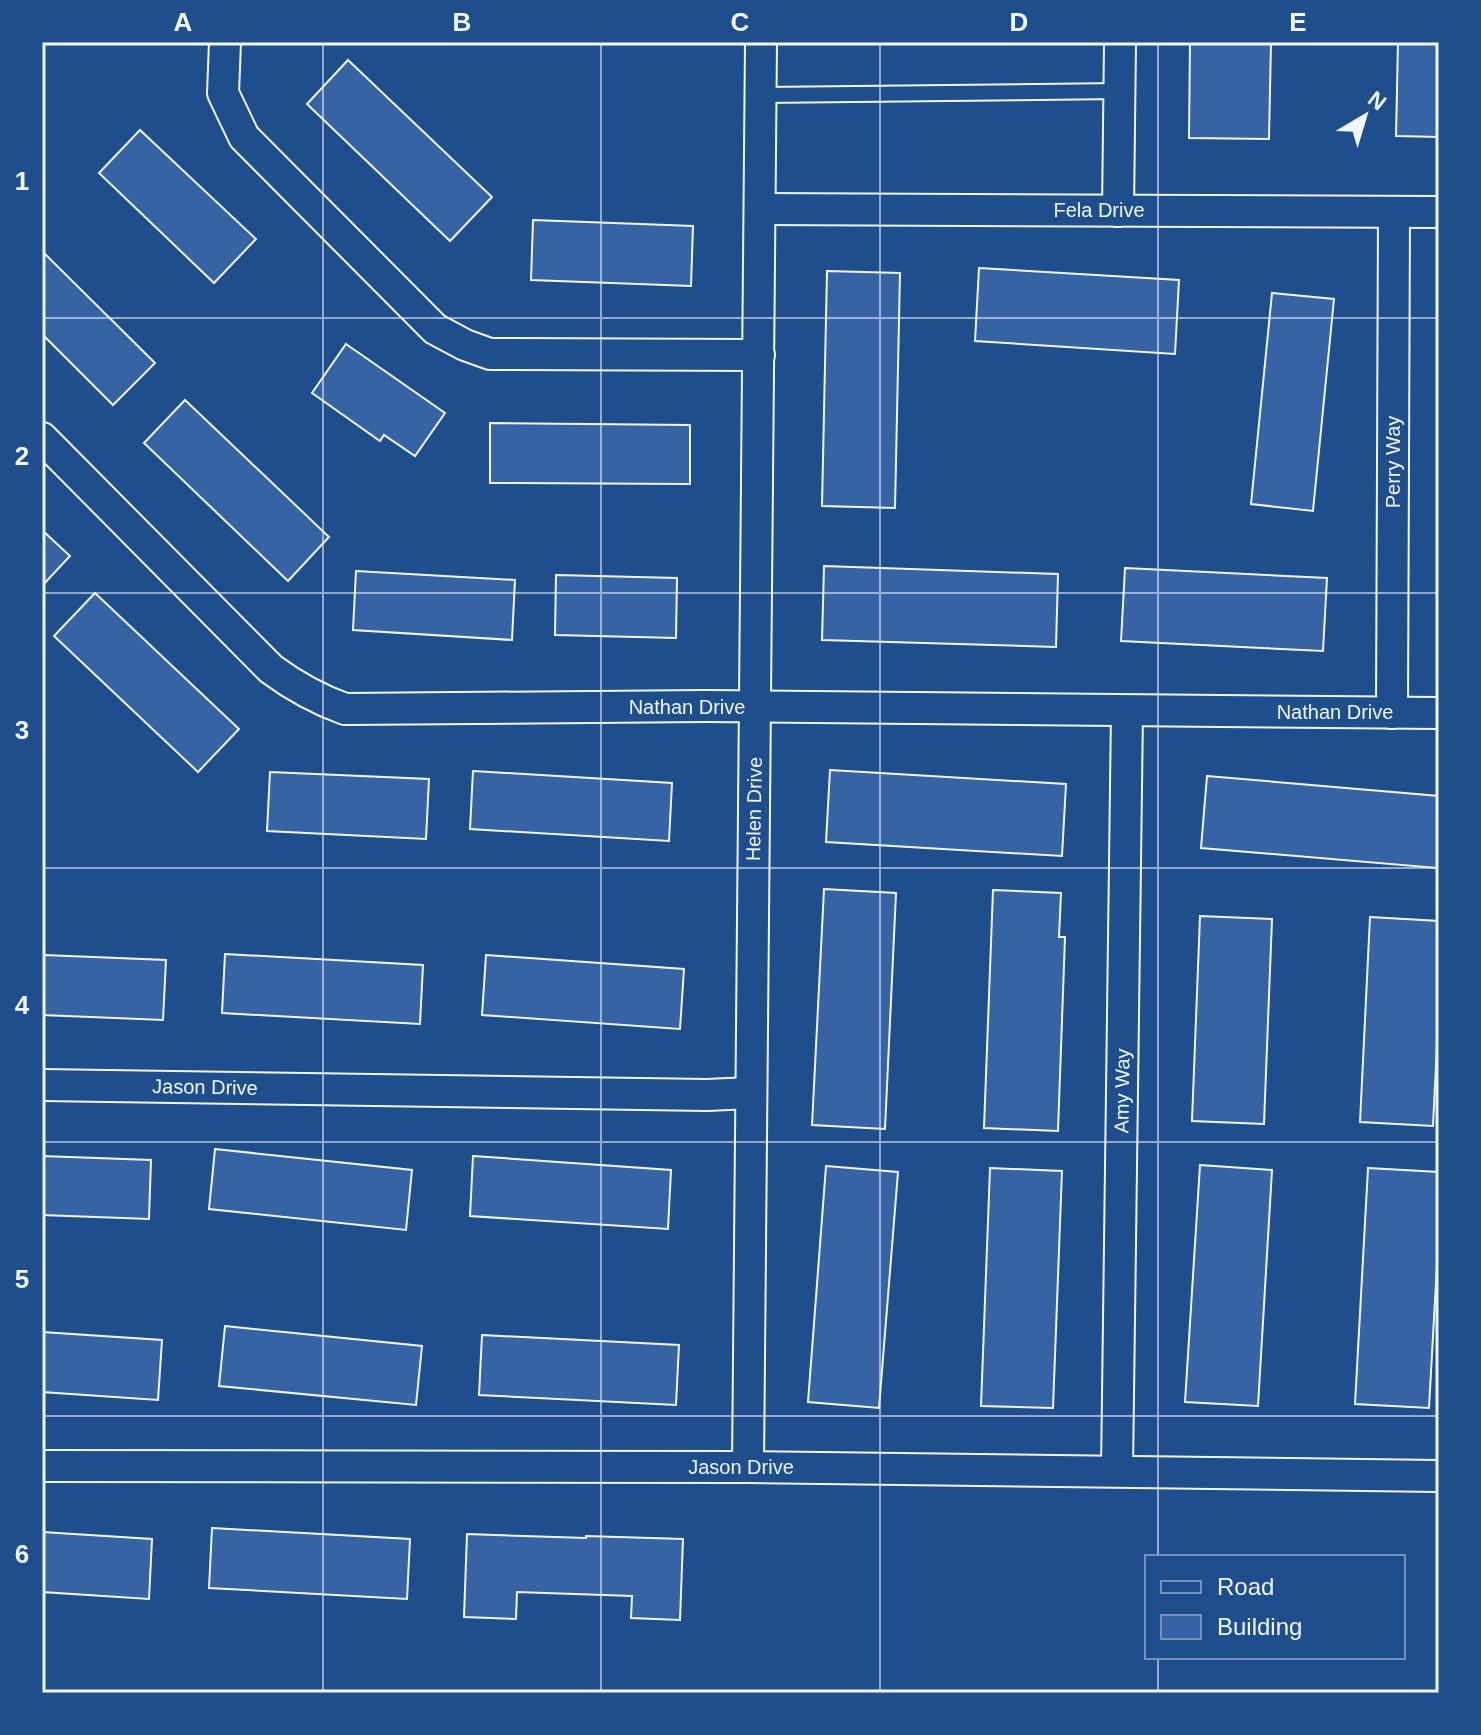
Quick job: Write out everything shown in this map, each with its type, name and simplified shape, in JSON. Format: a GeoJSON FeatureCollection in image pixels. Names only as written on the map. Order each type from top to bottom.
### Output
{"type":"FeatureCollection","features":[{"type":"Feature","properties":{"kind":"street"},"geometry":{"type":"LineString","coordinates":[[225,42],[223,93],[244,137],[435,329],[490,354],[759,355]]}},
{"type":"Feature","properties":{"kind":"street","name":"Helen Drive"},"geometry":{"type":"LineString","coordinates":[[748,1467],[761,42]]}},
{"type":"Feature","properties":{"kind":"street"},"geometry":{"type":"LineString","coordinates":[[1118,211],[1120,42]]}},
{"type":"Feature","properties":{"kind":"street","name":"Fela Drive"},"geometry":{"type":"LineString","coordinates":[[760,209],[1439,212]]}},
{"type":"Feature","properties":{"kind":"street","name":"Perry Way"},"geometry":{"type":"LineString","coordinates":[[1392,713],[1394,212]]}},
{"type":"Feature","properties":{"kind":"street","name":"Nathan Drive"},"geometry":{"type":"LineString","coordinates":[[42,438],[271,669],[299,689],[345,709],[755,707],[1439,713]]}},
{"type":"Feature","properties":{"kind":"street","name":"Amy Way"},"geometry":{"type":"LineString","coordinates":[[1117,1471],[1127,711]]}},
{"type":"Feature","properties":{"kind":"street","name":"Jason Drive"},"geometry":{"type":"LineString","coordinates":[[42,1085],[707,1095],[751,1093]]}},
{"type":"Feature","properties":{"kind":"street","name":"Jason Drive"},"geometry":{"type":"LineString","coordinates":[[42,1466],[748,1467],[1439,1476]]}},
{"type":"Feature","properties":{"kind":"lane"},"geometry":{"type":"LineString","coordinates":[[761,95],[1120,91]]}},
{"type":"Feature","properties":{"kind":"building"},"geometry":{"type":"Polygon","coordinates":[[[1190,42],[1271,42],[1269,139],[1189,138],[1190,42]]]}},
{"type":"Feature","properties":{"kind":"building"},"geometry":{"type":"Polygon","coordinates":[[[1398,42],[1439,42],[1439,137],[1396,136],[1398,42]]]}},
{"type":"Feature","properties":{"kind":"building"},"geometry":{"type":"Polygon","coordinates":[[[348,60],[492,197],[450,241],[307,104],[348,60]]]}},
{"type":"Feature","properties":{"kind":"building"},"geometry":{"type":"Polygon","coordinates":[[[140,130],[256,239],[214,283],[99,173],[140,130]]]}},
{"type":"Feature","properties":{"kind":"building"},"geometry":{"type":"Polygon","coordinates":[[[533,220],[693,226],[691,286],[531,280],[533,220]]]}},
{"type":"Feature","properties":{"kind":"building"},"geometry":{"type":"Polygon","coordinates":[[[42,251],[155,363],[113,405],[42,334],[42,251]]]}},
{"type":"Feature","properties":{"kind":"building"},"geometry":{"type":"Polygon","coordinates":[[[979,268],[1179,280],[1175,354],[975,341],[979,268]]]}},
{"type":"Feature","properties":{"kind":"building"},"geometry":{"type":"Polygon","coordinates":[[[827,271],[900,273],[895,508],[822,506],[827,271]]]}},
{"type":"Feature","properties":{"kind":"building"},"geometry":{"type":"Polygon","coordinates":[[[1272,293],[1334,299],[1313,511],[1251,504],[1272,293]]]}},
{"type":"Feature","properties":{"kind":"building"},"geometry":{"type":"Polygon","coordinates":[[[346,344],[445,413],[415,456],[384,435],[380,441],[312,393],[346,344]]]}},
{"type":"Feature","properties":{"kind":"building"},"geometry":{"type":"Polygon","coordinates":[[[185,400],[329,537],[288,581],[144,443],[185,400]]]}},
{"type":"Feature","properties":{"kind":"building"},"geometry":{"type":"Polygon","coordinates":[[[490,423],[690,425],[690,484],[490,483],[490,423]]]}},
{"type":"Feature","properties":{"kind":"building"},"geometry":{"type":"Polygon","coordinates":[[[42,530],[70,556],[42,586],[42,530]]]}},
{"type":"Feature","properties":{"kind":"building"},"geometry":{"type":"Polygon","coordinates":[[[824,566],[1058,574],[1056,647],[822,640],[824,566]]]}},
{"type":"Feature","properties":{"kind":"building"},"geometry":{"type":"Polygon","coordinates":[[[1125,568],[1327,578],[1323,651],[1121,641],[1125,568]]]}},
{"type":"Feature","properties":{"kind":"building"},"geometry":{"type":"Polygon","coordinates":[[[356,571],[515,580],[512,640],[353,630],[356,571]]]}},
{"type":"Feature","properties":{"kind":"building"},"geometry":{"type":"Polygon","coordinates":[[[556,575],[677,578],[676,638],[555,635],[556,575]]]}},
{"type":"Feature","properties":{"kind":"building"},"geometry":{"type":"Polygon","coordinates":[[[95,593],[239,729],[198,772],[54,636],[95,593]]]}},
{"type":"Feature","properties":{"kind":"building"},"geometry":{"type":"Polygon","coordinates":[[[830,770],[1066,784],[1062,856],[826,842],[830,770]]]}},
{"type":"Feature","properties":{"kind":"building"},"geometry":{"type":"Polygon","coordinates":[[[473,771],[672,783],[669,841],[470,829],[473,771]]]}},
{"type":"Feature","properties":{"kind":"building"},"geometry":{"type":"Polygon","coordinates":[[[270,772],[429,779],[426,839],[267,831],[270,772]]]}},
{"type":"Feature","properties":{"kind":"building"},"geometry":{"type":"Polygon","coordinates":[[[1207,776],[1439,796],[1437,868],[1201,848],[1207,776]]]}},
{"type":"Feature","properties":{"kind":"building"},"geometry":{"type":"Polygon","coordinates":[[[824,889],[896,893],[885,1129],[812,1125],[824,889]]]}},
{"type":"Feature","properties":{"kind":"building"},"geometry":{"type":"Polygon","coordinates":[[[993,890],[1061,893],[1059,937],[1065,937],[1058,1131],[984,1128],[993,890]]]}},
{"type":"Feature","properties":{"kind":"building"},"geometry":{"type":"Polygon","coordinates":[[[1200,916],[1272,919],[1264,1124],[1192,1121],[1200,916]]]}},
{"type":"Feature","properties":{"kind":"building"},"geometry":{"type":"Polygon","coordinates":[[[1370,917],[1439,921],[1439,1006],[1433,1126],[1360,1122],[1370,917]]]}},
{"type":"Feature","properties":{"kind":"building"},"geometry":{"type":"Polygon","coordinates":[[[225,954],[423,965],[420,1024],[222,1013],[225,954]]]}},
{"type":"Feature","properties":{"kind":"building"},"geometry":{"type":"Polygon","coordinates":[[[44,955],[166,960],[163,1020],[42,1015],[44,955]]]}},
{"type":"Feature","properties":{"kind":"building"},"geometry":{"type":"Polygon","coordinates":[[[486,955],[684,969],[680,1029],[482,1015],[486,955]]]}},
{"type":"Feature","properties":{"kind":"building"},"geometry":{"type":"Polygon","coordinates":[[[215,1149],[412,1170],[406,1230],[209,1209],[215,1149]]]}},
{"type":"Feature","properties":{"kind":"building"},"geometry":{"type":"Polygon","coordinates":[[[42,1156],[151,1160],[149,1219],[42,1215],[42,1156]]]}},
{"type":"Feature","properties":{"kind":"building"},"geometry":{"type":"Polygon","coordinates":[[[473,1156],[671,1170],[668,1229],[470,1216],[473,1156]]]}},
{"type":"Feature","properties":{"kind":"building"},"geometry":{"type":"Polygon","coordinates":[[[1200,1165],[1272,1170],[1258,1406],[1185,1402],[1200,1165]]]}},
{"type":"Feature","properties":{"kind":"building"},"geometry":{"type":"Polygon","coordinates":[[[826,1166],[898,1172],[879,1408],[808,1402],[826,1166]]]}},
{"type":"Feature","properties":{"kind":"building"},"geometry":{"type":"Polygon","coordinates":[[[990,1168],[1062,1171],[1053,1408],[981,1406],[990,1168]]]}},
{"type":"Feature","properties":{"kind":"building"},"geometry":{"type":"Polygon","coordinates":[[[1368,1168],[1439,1172],[1439,1229],[1429,1408],[1355,1404],[1368,1168]]]}},
{"type":"Feature","properties":{"kind":"building"},"geometry":{"type":"Polygon","coordinates":[[[225,1326],[422,1346],[416,1405],[219,1386],[225,1326]]]}},
{"type":"Feature","properties":{"kind":"building"},"geometry":{"type":"Polygon","coordinates":[[[42,1332],[162,1340],[158,1400],[42,1392],[42,1332]]]}},
{"type":"Feature","properties":{"kind":"building"},"geometry":{"type":"Polygon","coordinates":[[[482,1335],[679,1345],[676,1405],[479,1395],[482,1335]]]}},
{"type":"Feature","properties":{"kind":"building"},"geometry":{"type":"Polygon","coordinates":[[[212,1528],[410,1539],[407,1599],[209,1588],[212,1528]]]}},
{"type":"Feature","properties":{"kind":"building"},"geometry":{"type":"Polygon","coordinates":[[[42,1532],[152,1539],[149,1599],[42,1592],[42,1532]]]}},
{"type":"Feature","properties":{"kind":"building"},"geometry":{"type":"Polygon","coordinates":[[[467,1534],[683,1539],[680,1620],[631,1618],[632,1596],[517,1592],[516,1619],[464,1617],[467,1534]]]}}]}
